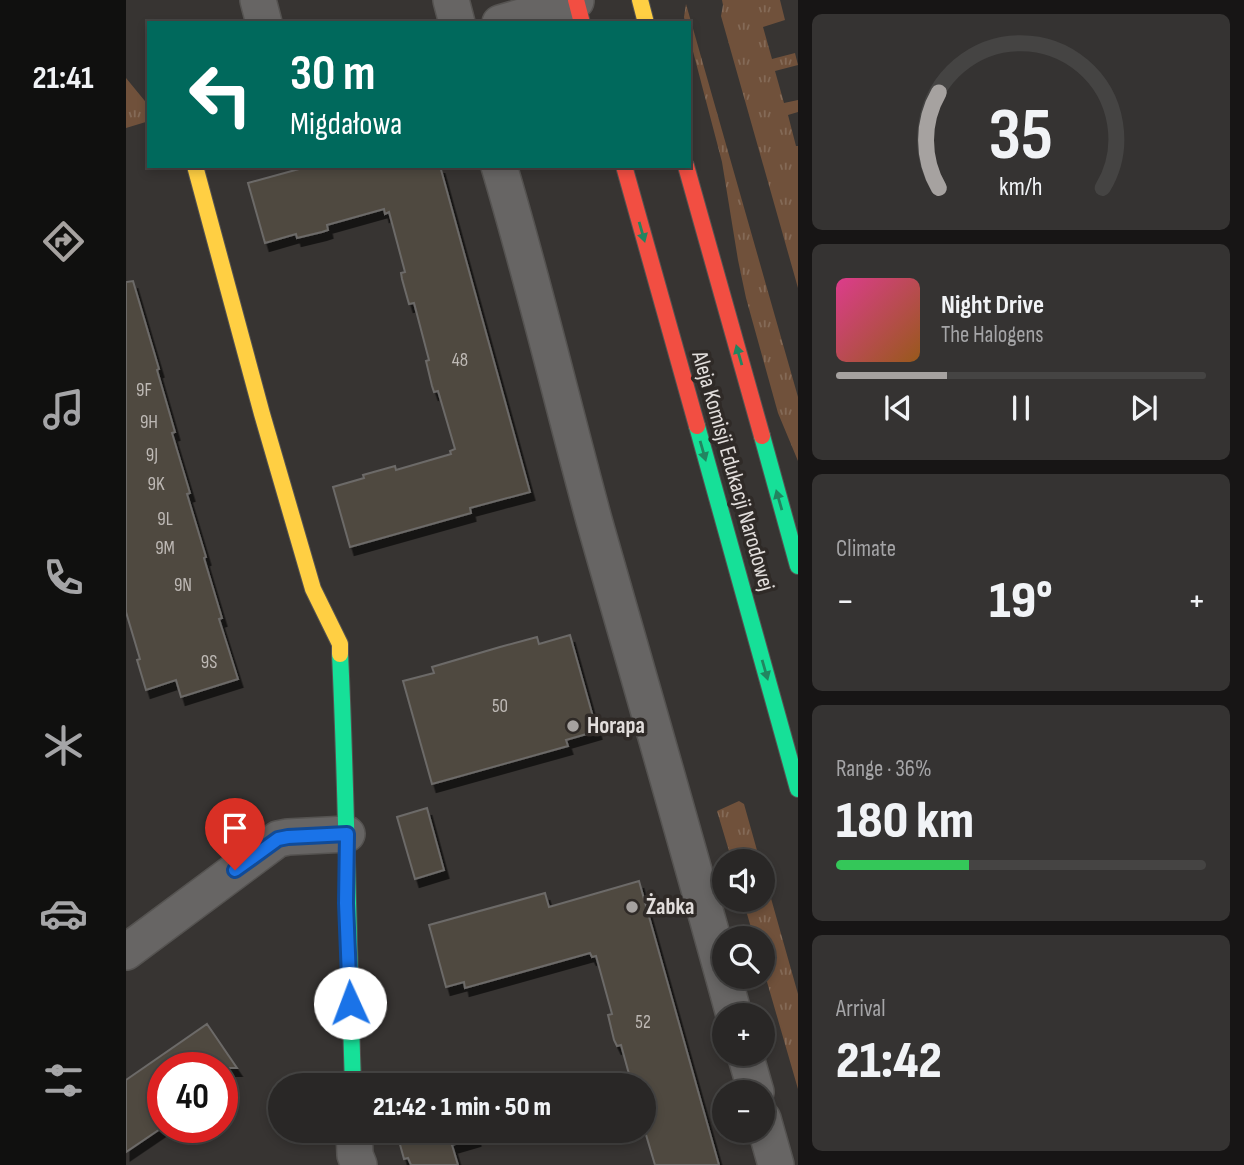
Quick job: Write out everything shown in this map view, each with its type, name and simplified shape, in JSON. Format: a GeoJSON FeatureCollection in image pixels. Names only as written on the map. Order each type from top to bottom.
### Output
{"type":"FeatureCollection","features":[{"type":"Feature","properties":{"kind":"street"},"geometry":{"type":"LineString","coordinates":[[258,0],[263,21]]}},
{"type":"Feature","properties":{"kind":"street"},"geometry":{"type":"LineString","coordinates":[[451,0],[456,21]]}},
{"type":"Feature","properties":{"kind":"street"},"geometry":{"type":"LineString","coordinates":[[507,21],[577,0],[582,21]]}},
{"type":"Feature","properties":{"kind":"street"},"geometry":{"type":"LineString","coordinates":[[640,0],[645,21]]}},
{"type":"Feature","properties":{"kind":"street"},"geometry":{"type":"LineString","coordinates":[[196,168],[313,589],[340,643],[353,1073]]}},
{"type":"Feature","properties":{"kind":"street"},"geometry":{"type":"LineString","coordinates":[[500,168],[519,232],[594,520],[679,812],[731,1003]]}},
{"type":"Feature","properties":{"kind":"street","name":"Aleja Komisji Edukacji Narodowej"},"geometry":{"type":"LineString","coordinates":[[625,168],[798,789]]}},
{"type":"Feature","properties":{"kind":"street","name":"Aleja Komisji Edukacji Narodowej"},"geometry":{"type":"LineString","coordinates":[[687,168],[798,566]]}},
{"type":"Feature","properties":{"kind":"street"},"geometry":{"type":"LineString","coordinates":[[126,952],[278,839],[347,834]]}},
{"type":"Feature","properties":{"kind":"street"},"geometry":{"type":"LineString","coordinates":[[355,1143],[359,1165]]}},
{"type":"Feature","properties":{"kind":"street"},"geometry":{"type":"LineString","coordinates":[[770,1143],[776,1165]]}},
{"type":"Feature","properties":{"kind":"green space"},"geometry":{"type":"Polygon","coordinates":[[[722,0],[780,0],[785,20],[763,27],[772,59],[795,53],[798,65],[775,71],[784,103],[798,100],[798,112],[788,115],[798,146],[798,288],[721,16],[722,0]]]}},
{"type":"Feature","properties":{"kind":"green space"},"geometry":{"type":"Polygon","coordinates":[[[686,4],[691,21],[685,21],[686,4]]]}},
{"type":"Feature","properties":{"kind":"green space"},"geometry":{"type":"Polygon","coordinates":[[[691,22],[798,397],[798,461],[778,413],[746,298],[722,162],[691,44],[691,22]]]}},
{"type":"Feature","properties":{"kind":"green space"},"geometry":{"type":"Polygon","coordinates":[[[126,78],[147,104],[147,122],[126,128],[126,78]]]}},
{"type":"Feature","properties":{"kind":"green space"},"geometry":{"type":"Polygon","coordinates":[[[739,801],[744,804],[757,849],[728,849],[717,811],[739,801]]]}},
{"type":"Feature","properties":{"kind":"green space"},"geometry":{"type":"Polygon","coordinates":[[[746,912],[775,912],[798,994],[798,1089],[769,989],[775,989],[775,926],[751,926],[746,912]]]}},
{"type":"Feature","properties":{"kind":"building"},"geometry":{"type":"Polygon","coordinates":[[[303,168],[441,168],[530,492],[470,508],[471,513],[350,547],[333,487],[395,466],[396,470],[451,454],[450,451],[455,449],[438,391],[434,392],[432,386],[426,361],[429,360],[414,303],[409,304],[402,279],[401,273],[405,272],[389,212],[385,214],[384,209],[327,225],[328,230],[322,232],[297,238],[296,234],[265,243],[248,183],[303,168]]]}},
{"type":"Feature","properties":{"kind":"building"},"geometry":{"type":"Polygon","coordinates":[[[133,281],[159,369],[157,370],[175,432],[172,433],[190,493],[187,494],[222,618],[219,619],[238,679],[181,697],[176,680],[146,690],[126,612],[126,282],[133,281]]]}},
{"type":"Feature","properties":{"kind":"building"},"geometry":{"type":"Polygon","coordinates":[[[570,635],[597,731],[566,740],[568,746],[432,784],[403,681],[434,673],[432,667],[500,647],[537,637],[539,644],[570,635]]]}},
{"type":"Feature","properties":{"kind":"building"},"geometry":{"type":"Polygon","coordinates":[[[427,808],[444,870],[415,879],[397,817],[427,808]]]}},
{"type":"Feature","properties":{"kind":"building"},"geometry":{"type":"Polygon","coordinates":[[[639,881],[719,1165],[655,1165],[648,1143],[656,1143],[656,1073],[629,1073],[621,1045],[617,1046],[614,1040],[608,1015],[612,1014],[596,956],[592,957],[590,953],[465,988],[464,982],[446,987],[429,925],[545,893],[549,907],[639,881]]]}},
{"type":"Feature","properties":{"kind":"building"},"geometry":{"type":"Polygon","coordinates":[[[207,1024],[226,1052],[166,1052],[207,1024]]]}},
{"type":"Feature","properties":{"kind":"building"},"geometry":{"type":"Polygon","coordinates":[[[147,1065],[147,1138],[126,1152],[126,1080],[147,1065]]]}},
{"type":"Feature","properties":{"kind":"building"},"geometry":{"type":"Polygon","coordinates":[[[400,1143],[459,1143],[452,1145],[458,1165],[411,1165],[408,1158],[404,1159],[400,1143]]]}},
{"type":"Feature","properties":{"kind":"traffic: fast"},"geometry":{"type":"LineString","coordinates":[[697,426],[798,789]]}},
{"type":"Feature","properties":{"kind":"traffic: fast"},"geometry":{"type":"LineString","coordinates":[[762,436],[798,566]]}},
{"type":"Feature","properties":{"kind":"traffic: fast"},"geometry":{"type":"LineString","coordinates":[[340,654],[353,1073]]}},
{"type":"Feature","properties":{"kind":"traffic: slow"},"geometry":{"type":"LineString","coordinates":[[640,0],[645,21]]}},
{"type":"Feature","properties":{"kind":"traffic: slow"},"geometry":{"type":"LineString","coordinates":[[196,168],[313,589],[340,644],[340,654]]}},
{"type":"Feature","properties":{"kind":"traffic: jam"},"geometry":{"type":"LineString","coordinates":[[576,0],[581,21]]}},
{"type":"Feature","properties":{"kind":"traffic: jam"},"geometry":{"type":"LineString","coordinates":[[625,168],[697,426]]}},
{"type":"Feature","properties":{"kind":"traffic: jam"},"geometry":{"type":"LineString","coordinates":[[687,168],[762,436]]}},
{"type":"Feature","properties":{"kind":"place","name":"Horapa"},"geometry":{"type":"Point","coordinates":[573,726]}},
{"type":"Feature","properties":{"kind":"place","name":"Żabka"},"geometry":{"type":"Point","coordinates":[632,907]}},
{"type":"Feature","properties":{"kind":"route"},"geometry":{"type":"LineString","coordinates":[[235,870],[278,839],[347,834],[346,903],[350,1003]]}}]}
